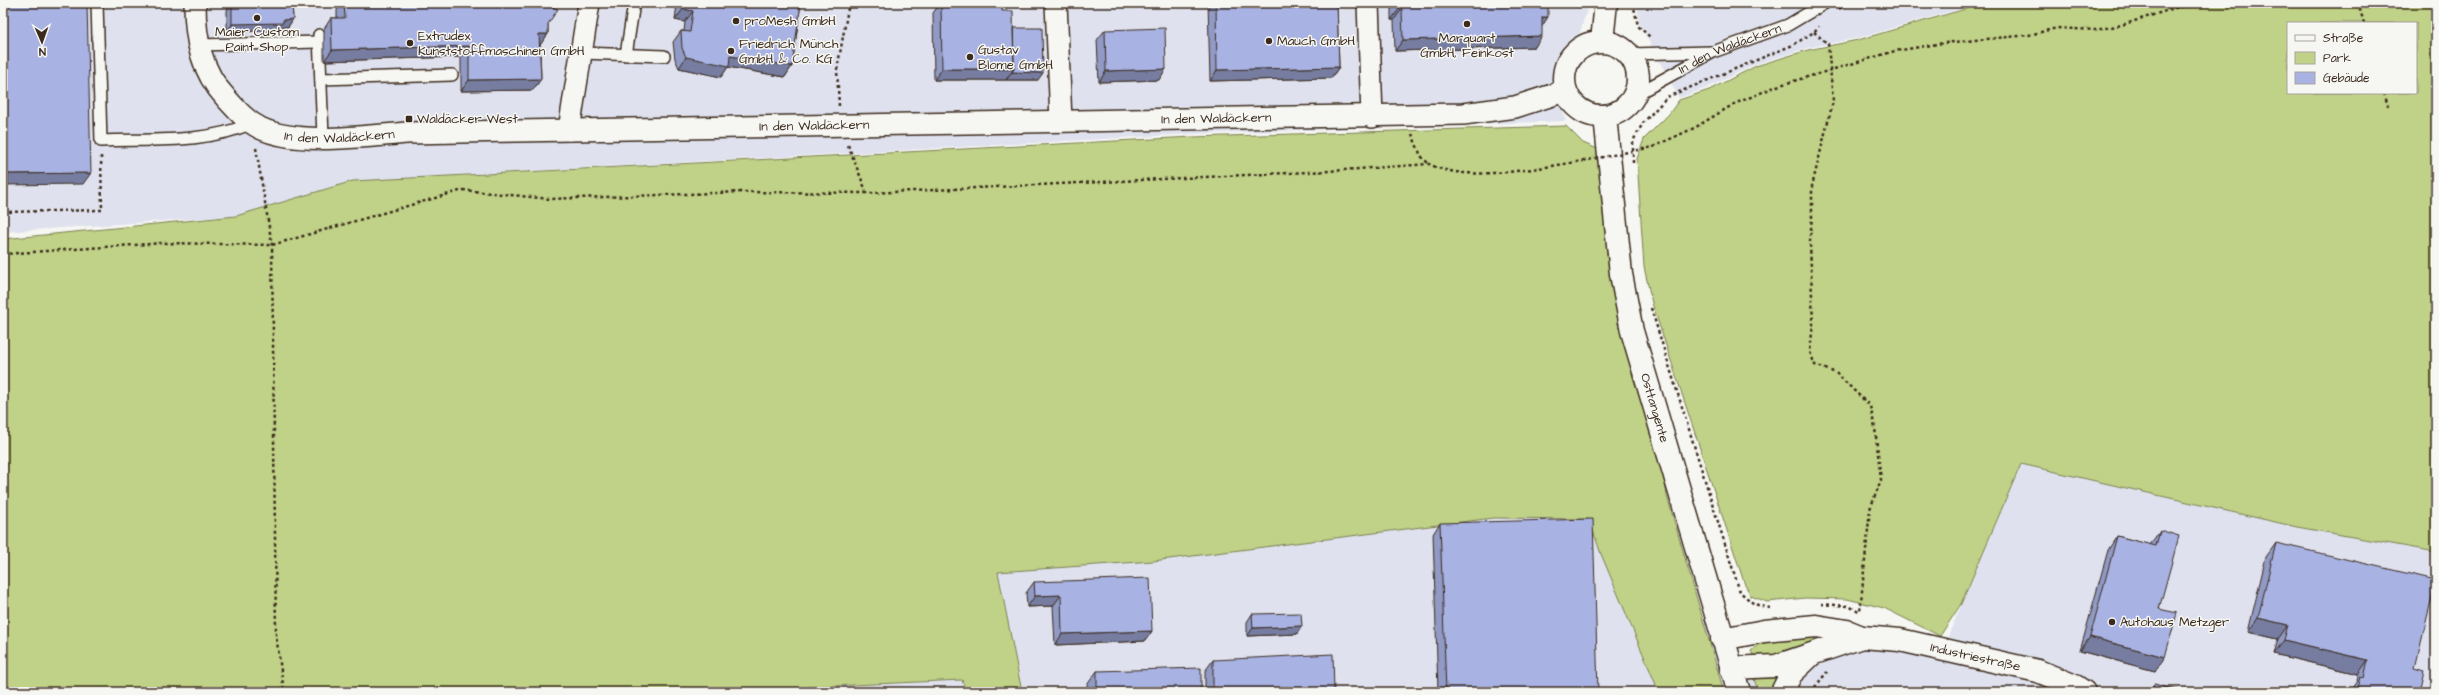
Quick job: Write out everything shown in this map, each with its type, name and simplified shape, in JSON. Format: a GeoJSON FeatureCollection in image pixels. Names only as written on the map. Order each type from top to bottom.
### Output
{"type":"FeatureCollection","features":[{"type":"Feature","properties":{"kind":"main road"},"geometry":{"type":"LineString","coordinates":[[1602,41],[1606,3]]}},
{"type":"Feature","properties":{"kind":"main road"},"geometry":{"type":"LineString","coordinates":[[1602,41],[1621,47],[1629,54],[1638,71],[1638,84],[1635,95],[1628,104],[1617,112],[1605,116],[1587,114],[1576,107],[1565,91],[1563,79],[1565,66],[1572,55],[1590,42],[1602,41]]}},
{"type":"Feature","properties":{"kind":"main road","name":"Osttangente"},"geometry":{"type":"LineString","coordinates":[[1605,116],[1621,274],[1632,331],[1722,639],[1739,692]]}},
{"type":"Feature","properties":{"kind":"main road","name":"Industriestraße"},"geometry":{"type":"LineString","coordinates":[[1722,639],[1764,631],[1816,626],[1847,631],[1862,637],[1900,640],[2038,671],[2075,686],[2084,692]]}},
{"type":"Feature","properties":{"kind":"main road","name":"Industriestraße"},"geometry":{"type":"LineString","coordinates":[[1731,668],[1776,666],[1862,637]]}},
{"type":"Feature","properties":{"kind":"main road"},"geometry":{"type":"LineString","coordinates":[[1782,692],[1791,674],[1809,656]]}},
{"type":"Feature","properties":{"kind":"street","name":"In den Waldäckern"},"geometry":{"type":"LineString","coordinates":[[195,3],[198,46],[217,87],[237,110],[252,123],[282,135],[323,137],[407,132],[1411,116],[1490,112],[1515,107],[1565,91]]}},
{"type":"Feature","properties":{"kind":"street"},"geometry":{"type":"LineString","coordinates":[[569,130],[589,3]]}},
{"type":"Feature","properties":{"kind":"street"},"geometry":{"type":"LineString","coordinates":[[1056,3],[1061,121]]}},
{"type":"Feature","properties":{"kind":"street"},"geometry":{"type":"LineString","coordinates":[[1368,3],[1372,117]]}},
{"type":"Feature","properties":{"kind":"lane"},"geometry":{"type":"LineString","coordinates":[[96,3],[101,141],[215,136],[234,132],[252,123]]}},
{"type":"Feature","properties":{"kind":"lane"},"geometry":{"type":"LineString","coordinates":[[626,55],[634,3]]}},
{"type":"Feature","properties":{"kind":"lane","name":"In den Waldäckern"},"geometry":{"type":"LineString","coordinates":[[1635,95],[1713,52],[1788,25],[1825,3]]}},
{"type":"Feature","properties":{"kind":"lane"},"geometry":{"type":"LineString","coordinates":[[198,46],[319,38],[323,137]]}},
{"type":"Feature","properties":{"kind":"lane"},"geometry":{"type":"LineString","coordinates":[[1629,54],[1713,52]]}},
{"type":"Feature","properties":{"kind":"lane"},"geometry":{"type":"LineString","coordinates":[[582,53],[664,56]]}},
{"type":"Feature","properties":{"kind":"lane"},"geometry":{"type":"LineString","coordinates":[[321,79],[452,75]]}},
{"type":"Feature","properties":{"kind":"path"},"geometry":{"type":"LineString","coordinates":[[849,3],[837,70],[839,124],[866,191]]}},
{"type":"Feature","properties":{"kind":"path"},"geometry":{"type":"LineString","coordinates":[[1411,116],[1414,142],[1421,156],[1429,164],[1440,169],[1456,173],[1528,170],[1653,147],[1696,127],[1734,104],[1777,86],[1808,75],[1831,71],[1895,51],[1944,43],[2028,35],[2057,28],[2095,30],[2122,25],[2178,7],[2214,3]]}},
{"type":"Feature","properties":{"kind":"path"},"geometry":{"type":"LineString","coordinates":[[2358,3],[2364,22]]}},
{"type":"Feature","properties":{"kind":"path"},"geometry":{"type":"LineString","coordinates":[[1633,170],[1633,141],[1643,123],[1668,97],[1793,44],[1814,32],[1828,44],[1833,101],[1812,186],[1810,242],[1813,324],[1810,352],[1815,365],[1836,373],[1870,406],[1875,428],[1881,480],[1870,509],[1860,612],[1862,637]]}},
{"type":"Feature","properties":{"kind":"path"},"geometry":{"type":"LineString","coordinates":[[2384,94],[2388,106]]}},
{"type":"Feature","properties":{"kind":"path"},"geometry":{"type":"LineString","coordinates":[[252,123],[272,245],[276,635],[284,692]]}},
{"type":"Feature","properties":{"kind":"path"},"geometry":{"type":"LineString","coordinates":[[3,212],[102,210],[101,141]]}},
{"type":"Feature","properties":{"kind":"path"},"geometry":{"type":"LineString","coordinates":[[3,254],[163,243],[272,245],[463,190],[550,199],[742,192],[866,191],[1106,182],[1429,164]]}},
{"type":"Feature","properties":{"kind":"path"},"geometry":{"type":"LineString","coordinates":[[1650,306],[1740,592],[1754,604],[1777,608]]}},
{"type":"Feature","properties":{"kind":"path"},"geometry":{"type":"LineString","coordinates":[[1814,605],[1845,605],[1860,612]]}},
{"type":"Feature","properties":{"kind":"shaded area"},"geometry":{"type":"Polygon","coordinates":[[[3,3],[1589,3],[1577,42],[1557,67],[1556,92],[1566,121],[1193,134],[353,181],[236,216],[3,232],[3,3]]]}},
{"type":"Feature","properties":{"kind":"shaded area"},"geometry":{"type":"Polygon","coordinates":[[[1637,3],[1981,3],[1858,38],[1807,48],[1754,65],[1707,88],[1679,98],[1639,23],[1637,3]]]}},
{"type":"Feature","properties":{"kind":"shaded area"},"geometry":{"type":"Polygon","coordinates":[[[2021,464],[2297,527],[2436,552],[2436,692],[1022,692],[998,572],[1153,561],[1493,518],[1589,519],[1662,618],[1712,618],[1730,679],[1875,644],[1940,655],[2021,464]]]}},
{"type":"Feature","properties":{"kind":"shaded area"},"geometry":{"type":"Polygon","coordinates":[[[962,680],[966,692],[809,692],[809,687],[962,680]]]}},
{"type":"Feature","properties":{"kind":"green space"},"geometry":{"type":"Polygon","coordinates":[[[1986,3],[2436,3],[2436,552],[2297,527],[2021,464],[1961,604],[1940,636],[1884,608],[1847,599],[1805,598],[1767,602],[1751,596],[1745,585],[1652,303],[1644,267],[1637,159],[1644,139],[1669,114],[1679,100],[1709,90],[1756,66],[1808,50],[1858,40],[1986,3]]]}},
{"type":"Feature","properties":{"kind":"green space"},"geometry":{"type":"Polygon","coordinates":[[[1566,126],[1583,143],[1600,150],[1618,324],[1661,458],[1667,496],[1724,692],[1659,692],[1601,554],[1589,519],[1493,518],[1153,561],[998,572],[1022,692],[966,692],[962,680],[809,687],[809,692],[3,692],[3,239],[236,216],[353,181],[1192,137],[1566,126]]]}},
{"type":"Feature","properties":{"kind":"green space"},"geometry":{"type":"Polygon","coordinates":[[[1821,635],[1823,640],[1788,653],[1770,657],[1761,657],[1753,655],[1751,651],[1762,641],[1821,635]]]}},
{"type":"Feature","properties":{"kind":"green space"},"geometry":{"type":"Polygon","coordinates":[[[1779,674],[1771,692],[1758,692],[1754,679],[1779,674]]]}},
{"type":"Feature","properties":{"kind":"building"},"geometry":{"type":"Polygon","coordinates":[[[3,3],[87,3],[91,173],[3,174],[3,3]]]}},
{"type":"Feature","properties":{"kind":"building","name":"Maier Custom Paint Shop"},"geometry":{"type":"Polygon","coordinates":[[[232,3],[292,3],[293,19],[283,20],[283,23],[232,24],[232,3]]]}},
{"type":"Feature","properties":{"kind":"building"},"geometry":{"type":"Polygon","coordinates":[[[344,3],[540,3],[558,9],[548,24],[548,34],[539,34],[541,79],[469,80],[469,46],[332,50],[331,18],[345,18],[344,3]]]}},
{"type":"Feature","properties":{"kind":"building"},"geometry":{"type":"Polygon","coordinates":[[[683,3],[801,3],[792,66],[730,56],[729,66],[686,57],[682,48],[681,31],[690,32],[693,11],[683,9],[683,3]]]}},
{"type":"Feature","properties":{"kind":"building","name":"Gustav Blome GmbH"},"geometry":{"type":"Polygon","coordinates":[[[941,3],[1002,3],[1002,11],[1013,11],[1014,69],[942,69],[941,3]]]}},
{"type":"Feature","properties":{"kind":"building","name":"Mauch GmbH"},"geometry":{"type":"Polygon","coordinates":[[[1216,3],[1337,3],[1339,67],[1217,70],[1216,3]]]}},
{"type":"Feature","properties":{"kind":"building","name":"Marquart GmbH, Feinkost"},"geometry":{"type":"Polygon","coordinates":[[[1399,3],[1548,3],[1548,17],[1542,17],[1542,36],[1403,40],[1402,9],[1399,9],[1399,3]]]}},
{"type":"Feature","properties":{"kind":"building"},"geometry":{"type":"Polygon","coordinates":[[[1013,28],[1042,28],[1043,73],[1012,72],[1014,69],[1013,28]]]}},
{"type":"Feature","properties":{"kind":"building"},"geometry":{"type":"Polygon","coordinates":[[[1165,28],[1166,69],[1106,71],[1105,30],[1165,28]]]}},
{"type":"Feature","properties":{"kind":"building"},"geometry":{"type":"Polygon","coordinates":[[[1593,519],[1598,692],[1446,692],[1440,523],[1593,519]]]}},
{"type":"Feature","properties":{"kind":"building"},"geometry":{"type":"Polygon","coordinates":[[[2160,530],[2179,536],[2159,609],[2177,613],[2165,657],[2090,637],[2117,536],[2156,546],[2160,530]]]}},
{"type":"Feature","properties":{"kind":"building"},"geometry":{"type":"Polygon","coordinates":[[[2276,543],[2436,580],[2415,668],[2425,671],[2420,692],[2361,692],[2361,689],[2357,688],[2360,677],[2364,678],[2368,660],[2284,640],[2288,625],[2258,618],[2276,543]]]}},
{"type":"Feature","properties":{"kind":"building"},"geometry":{"type":"Polygon","coordinates":[[[1150,578],[1152,631],[1062,634],[1061,595],[1035,596],[1034,582],[1150,578]]]}},
{"type":"Feature","properties":{"kind":"building"},"geometry":{"type":"Polygon","coordinates":[[[1301,613],[1302,626],[1253,628],[1252,614],[1301,613]]]}},
{"type":"Feature","properties":{"kind":"building"},"geometry":{"type":"Polygon","coordinates":[[[1333,654],[1334,692],[1213,692],[1213,660],[1333,654]]]}},
{"type":"Feature","properties":{"kind":"building"},"geometry":{"type":"Polygon","coordinates":[[[1201,668],[1201,692],[1097,692],[1097,671],[1201,668]]]}},
{"type":"Feature","properties":{"kind":"building"},"geometry":{"type":"Polygon","coordinates":[[[2154,684],[2180,691],[2180,692],[2152,692],[2154,684]]]}},
{"type":"Feature","properties":{"kind":"place","name":"Maier Custom Paint Shop"},"geometry":{"type":"Point","coordinates":[257,18]}},
{"type":"Feature","properties":{"kind":"place","name":"proMesh GmbH"},"geometry":{"type":"Point","coordinates":[736,21]}},
{"type":"Feature","properties":{"kind":"place","name":"Marquart GmbH, Feinkost"},"geometry":{"type":"Point","coordinates":[1467,24]}},
{"type":"Feature","properties":{"kind":"place","name":"Mauch GmbH"},"geometry":{"type":"Point","coordinates":[1269,41]}},
{"type":"Feature","properties":{"kind":"place","name":"Extrudex Kunststoffmaschinen GmbH"},"geometry":{"type":"Point","coordinates":[410,43]}},
{"type":"Feature","properties":{"kind":"place","name":"Friedrich Münch GmbH & Co. KG"},"geometry":{"type":"Point","coordinates":[731,51]}},
{"type":"Feature","properties":{"kind":"place","name":"Gustav Blome GmbH"},"geometry":{"type":"Point","coordinates":[970,57]}},
{"type":"Feature","properties":{"kind":"place","name":"Waldäcker West"},"geometry":{"type":"Point","coordinates":[409,119]}},
{"type":"Feature","properties":{"kind":"place","name":"Autohaus Metzger"},"geometry":{"type":"Point","coordinates":[2112,622]}}]}
